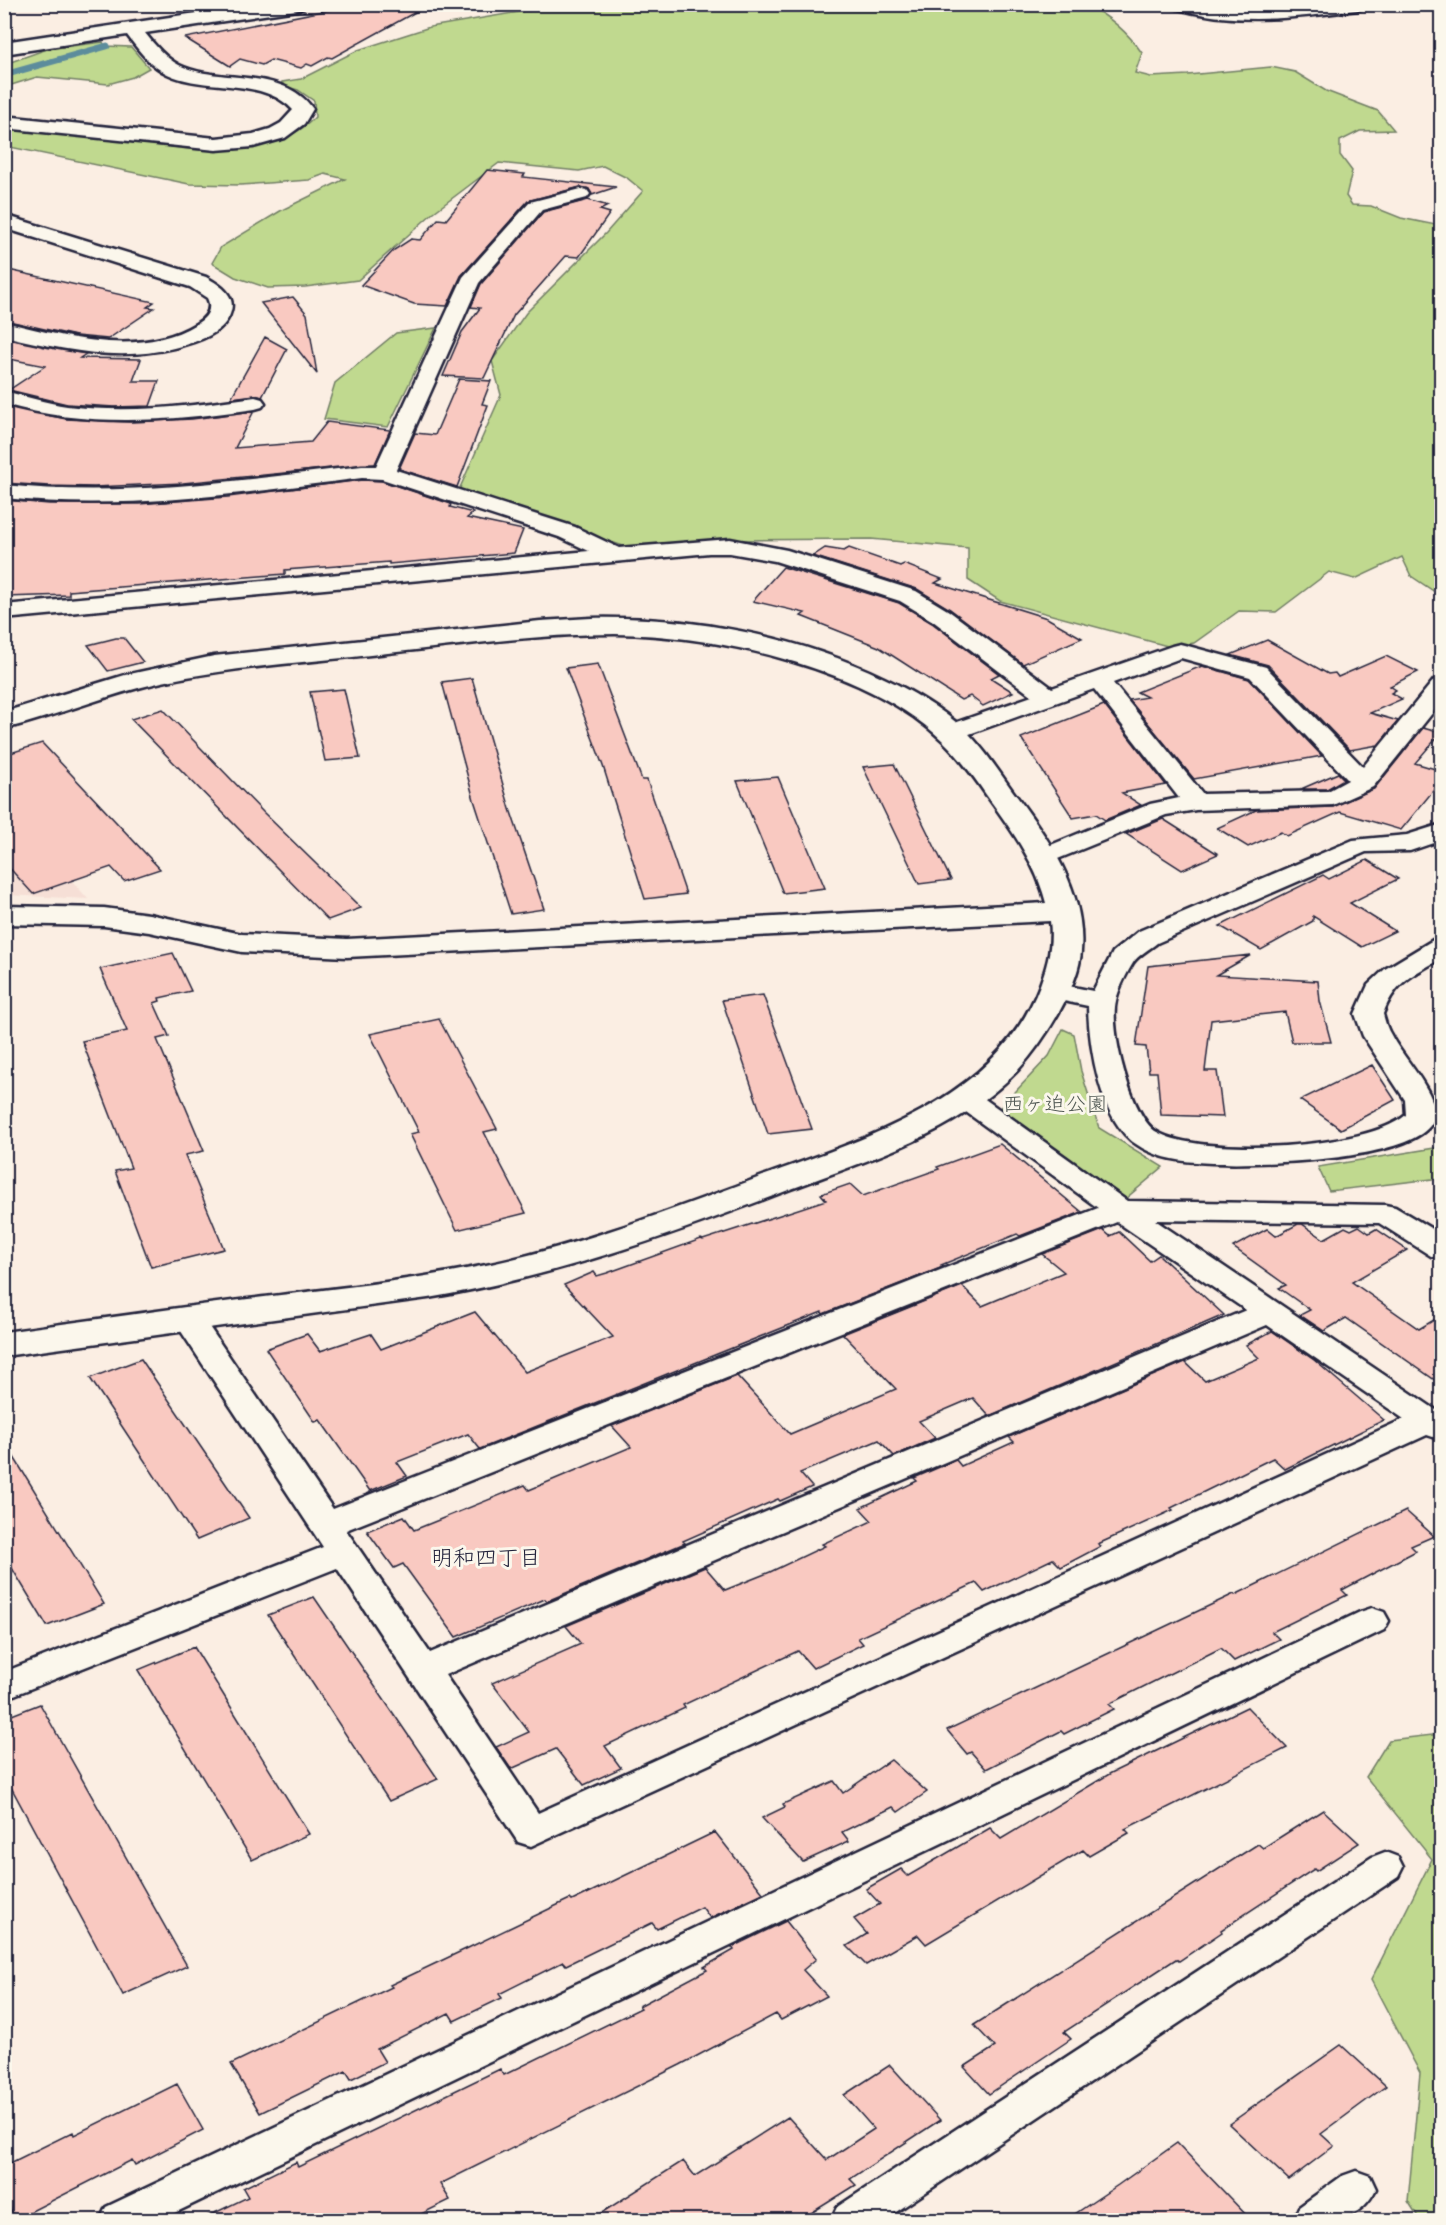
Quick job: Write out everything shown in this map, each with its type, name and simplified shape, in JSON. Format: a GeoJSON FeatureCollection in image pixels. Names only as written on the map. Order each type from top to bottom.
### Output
{"type":"FeatureCollection","features":[{"type":"Feature","properties":{"kind":"street"},"geometry":{"type":"LineString","coordinates":[[4,48],[297,4]]}},
{"type":"Feature","properties":{"kind":"street"},"geometry":{"type":"LineString","coordinates":[[1181,4],[1199,11],[1261,15],[1357,4]]}},
{"type":"Feature","properties":{"kind":"street"},"geometry":{"type":"LineString","coordinates":[[4,122],[216,144],[242,143],[276,134],[291,127],[299,119],[303,109],[298,101],[276,90],[172,70],[157,59],[133,30]]}},
{"type":"Feature","properties":{"kind":"street"},"geometry":{"type":"LineString","coordinates":[[384,473],[470,281],[536,206],[581,194]]}},
{"type":"Feature","properties":{"kind":"street"},"geometry":{"type":"LineString","coordinates":[[4,221],[198,282],[210,288],[220,299],[222,308],[219,316],[201,331],[163,345],[140,349],[111,350],[74,345],[4,329]]}},
{"type":"Feature","properties":{"kind":"street"},"geometry":{"type":"LineString","coordinates":[[4,397],[72,412],[106,416],[170,415],[255,403]]}},
{"type":"Feature","properties":{"kind":"street"},"geometry":{"type":"LineString","coordinates":[[4,491],[29,495],[81,497],[154,495],[362,472],[384,473],[567,532],[616,555]]}},
{"type":"Feature","properties":{"kind":"street"},"geometry":{"type":"LineString","coordinates":[[4,612],[730,546],[778,555],[908,596],[1049,697]]}},
{"type":"Feature","properties":{"kind":"street"},"geometry":{"type":"LineString","coordinates":[[4,721],[90,692],[164,672],[214,664],[540,629],[591,626],[646,627],[709,634],[810,658],[860,677],[908,701],[952,732],[972,753],[1043,857],[1063,911],[1066,950],[1054,991],[1029,1037],[992,1077],[965,1098],[890,1139],[634,1236],[492,1275],[389,1293],[4,1344]]}},
{"type":"Feature","properties":{"kind":"street"},"geometry":{"type":"LineString","coordinates":[[952,732],[1180,651],[1257,672],[1364,782]]}},
{"type":"Feature","properties":{"kind":"street"},"geometry":{"type":"LineString","coordinates":[[1099,680],[1196,802]]}},
{"type":"Feature","properties":{"kind":"street"},"geometry":{"type":"LineString","coordinates":[[1043,857],[1159,809],[1196,802],[1334,798],[1364,782],[1442,686]]}},
{"type":"Feature","properties":{"kind":"street"},"geometry":{"type":"LineString","coordinates":[[1442,831],[1410,843],[1362,846],[1148,937],[1122,958],[1102,1001],[1102,1035],[1118,1098],[1132,1124],[1146,1139],[1165,1149],[1242,1157],[1327,1150],[1380,1140],[1402,1132],[1420,1118],[1419,1100],[1377,1036],[1369,1014],[1378,991],[1395,975],[1442,946]]}},
{"type":"Feature","properties":{"kind":"street"},"geometry":{"type":"LineString","coordinates":[[4,915],[104,917],[148,923],[242,942],[347,948],[1063,911]]}},
{"type":"Feature","properties":{"kind":"street"},"geometry":{"type":"LineString","coordinates":[[1054,991],[1102,1001]]}},
{"type":"Feature","properties":{"kind":"street"},"geometry":{"type":"LineString","coordinates":[[965,1098],[1120,1210],[1435,1425]]}},
{"type":"Feature","properties":{"kind":"street"},"geometry":{"type":"LineString","coordinates":[[4,1686],[335,1538],[1120,1210],[1385,1214],[1442,1249]]}},
{"type":"Feature","properties":{"kind":"street"},"geometry":{"type":"LineString","coordinates":[[423,1670],[1270,1312]]}},
{"type":"Feature","properties":{"kind":"street"},"geometry":{"type":"LineString","coordinates":[[188,1319],[531,1832],[1435,1425]]}},
{"type":"Feature","properties":{"kind":"street"},"geometry":{"type":"LineString","coordinates":[[120,2220],[1372,1620]]}},
{"type":"Feature","properties":{"kind":"street"},"geometry":{"type":"LineString","coordinates":[[851,2220],[1385,1867]]}},
{"type":"Feature","properties":{"kind":"street"},"geometry":{"type":"LineString","coordinates":[[1312,2220],[1356,2189]]}},
{"type":"Feature","properties":{"kind":"shaded area"},"geometry":{"type":"Polygon","coordinates":[[[5,805],[88,899],[5,895],[5,805]]]}},
{"type":"Feature","properties":{"kind":"green space"},"geometry":{"type":"Polygon","coordinates":[[[1085,4],[1117,25],[1142,53],[1135,73],[1151,77],[1271,67],[1295,72],[1326,91],[1378,111],[1394,130],[1360,131],[1340,141],[1340,155],[1352,171],[1346,196],[1352,205],[1371,206],[1401,218],[1441,226],[1441,596],[1411,576],[1402,557],[1355,579],[1329,572],[1276,612],[1239,611],[1194,643],[1171,647],[1000,601],[968,580],[968,548],[871,539],[717,540],[626,547],[459,490],[501,395],[492,361],[526,313],[606,233],[643,191],[627,178],[603,166],[579,171],[499,163],[434,212],[358,280],[305,287],[268,288],[235,277],[212,263],[221,247],[282,210],[345,179],[325,174],[309,180],[241,185],[189,184],[5,146],[5,128],[199,150],[261,145],[290,135],[315,117],[314,101],[298,90],[280,85],[282,82],[301,79],[358,50],[430,27],[531,10],[537,5],[1085,4]]]}},
{"type":"Feature","properties":{"kind":"green space"},"geometry":{"type":"Polygon","coordinates":[[[103,42],[105,46],[131,47],[149,68],[133,77],[108,84],[37,77],[5,87],[5,64],[47,49],[103,42]]]}},
{"type":"Feature","properties":{"kind":"green space"},"geometry":{"type":"Polygon","coordinates":[[[436,328],[388,427],[324,419],[335,383],[396,333],[436,328]]]}},
{"type":"Feature","properties":{"kind":"green space","name":"西ヶ迫公園"},"geometry":{"type":"Polygon","coordinates":[[[1063,1029],[1074,1034],[1081,1071],[1099,1128],[1163,1167],[1125,1199],[1000,1108],[1049,1056],[1063,1029]]]}},
{"type":"Feature","properties":{"kind":"green space"},"geometry":{"type":"Polygon","coordinates":[[[1441,1147],[1441,1178],[1329,1191],[1318,1167],[1441,1147]]]}},
{"type":"Feature","properties":{"kind":"green space"},"geometry":{"type":"Polygon","coordinates":[[[1441,1734],[1442,2220],[1420,2220],[1408,2201],[1420,2073],[1371,1980],[1432,1859],[1366,1777],[1389,1740],[1441,1734]]]}},
{"type":"Feature","properties":{"kind":"building"},"geometry":{"type":"Polygon","coordinates":[[[359,4],[430,4],[332,58],[328,57],[312,66],[307,64],[301,68],[271,60],[262,65],[240,59],[230,66],[185,38],[359,4]]]}},
{"type":"Feature","properties":{"kind":"building"},"geometry":{"type":"Polygon","coordinates":[[[487,170],[525,174],[523,177],[616,187],[592,195],[589,189],[580,187],[528,201],[461,276],[447,306],[414,304],[361,285],[394,250],[411,239],[420,240],[438,219],[446,220],[487,170]]]}},
{"type":"Feature","properties":{"kind":"building"},"geometry":{"type":"Polygon","coordinates":[[[588,200],[608,206],[600,210],[610,213],[579,257],[566,256],[514,315],[484,378],[443,376],[462,332],[480,308],[471,307],[481,284],[543,212],[588,200]]]}},
{"type":"Feature","properties":{"kind":"building"},"geometry":{"type":"Polygon","coordinates":[[[4,269],[154,302],[147,307],[154,308],[108,339],[76,336],[4,320],[4,269]]]}},
{"type":"Feature","properties":{"kind":"building"},"geometry":{"type":"Polygon","coordinates":[[[293,297],[307,314],[317,374],[261,303],[293,297]]]}},
{"type":"Feature","properties":{"kind":"building"},"geometry":{"type":"Polygon","coordinates":[[[265,337],[287,349],[262,397],[255,395],[231,398],[265,337]]]}},
{"type":"Feature","properties":{"kind":"building"},"geometry":{"type":"Polygon","coordinates":[[[4,338],[86,354],[80,358],[141,359],[133,381],[159,381],[150,406],[114,407],[67,404],[9,390],[45,366],[4,358],[4,338]]]}},
{"type":"Feature","properties":{"kind":"building"},"geometry":{"type":"Polygon","coordinates":[[[459,379],[491,381],[482,404],[488,405],[457,487],[399,469],[415,433],[435,435],[459,379]]]}},
{"type":"Feature","properties":{"kind":"building"},"geometry":{"type":"Polygon","coordinates":[[[4,406],[66,419],[129,422],[192,419],[254,411],[235,448],[311,442],[327,422],[390,430],[375,464],[183,483],[94,487],[49,486],[4,483],[4,406]]]}},
{"type":"Feature","properties":{"kind":"building"},"geometry":{"type":"Polygon","coordinates":[[[362,480],[382,481],[451,504],[450,507],[473,513],[467,518],[523,530],[514,553],[285,570],[285,574],[69,591],[69,595],[4,597],[4,500],[49,504],[139,504],[228,497],[362,480]]]}},
{"type":"Feature","properties":{"kind":"building"},"geometry":{"type":"Polygon","coordinates":[[[825,548],[844,551],[849,548],[900,566],[904,564],[942,579],[935,583],[1047,618],[1082,638],[1023,664],[950,609],[917,589],[813,556],[825,548]]]}},
{"type":"Feature","properties":{"kind":"building"},"geometry":{"type":"Polygon","coordinates":[[[783,567],[899,603],[932,623],[999,674],[991,678],[1013,692],[983,706],[970,696],[961,700],[879,647],[801,616],[805,613],[753,601],[783,567]]]}},
{"type":"Feature","properties":{"kind":"building"},"geometry":{"type":"Polygon","coordinates":[[[124,638],[143,662],[108,671],[88,645],[124,638]]]}},
{"type":"Feature","properties":{"kind":"building"},"geometry":{"type":"Polygon","coordinates":[[[1267,640],[1328,674],[1335,673],[1338,677],[1386,656],[1418,672],[1390,686],[1396,690],[1391,693],[1402,699],[1370,713],[1398,721],[1378,745],[1350,750],[1268,665],[1230,655],[1267,640]]]}},
{"type":"Feature","properties":{"kind":"building"},"geometry":{"type":"Polygon","coordinates":[[[598,664],[642,780],[647,780],[686,894],[645,899],[603,766],[566,668],[598,664]]]}},
{"type":"Feature","properties":{"kind":"building"},"geometry":{"type":"Polygon","coordinates":[[[1202,666],[1249,679],[1322,756],[1194,779],[1129,700],[1147,697],[1137,692],[1202,666]]]}},
{"type":"Feature","properties":{"kind":"building"},"geometry":{"type":"Polygon","coordinates":[[[472,678],[510,809],[544,909],[511,914],[474,800],[442,682],[472,678]]]}},
{"type":"Feature","properties":{"kind":"building"},"geometry":{"type":"Polygon","coordinates":[[[344,689],[360,758],[325,761],[310,692],[344,689]]]}},
{"type":"Feature","properties":{"kind":"building"},"geometry":{"type":"Polygon","coordinates":[[[1104,705],[1166,785],[1122,793],[1141,805],[1105,820],[1096,814],[1073,818],[1021,738],[1104,705]]]}},
{"type":"Feature","properties":{"kind":"building"},"geometry":{"type":"Polygon","coordinates":[[[163,709],[361,908],[328,920],[131,719],[163,709]]]}},
{"type":"Feature","properties":{"kind":"building"},"geometry":{"type":"Polygon","coordinates":[[[1423,728],[1441,733],[1415,763],[1442,771],[1442,780],[1401,830],[1340,812],[1287,836],[1281,832],[1248,847],[1217,828],[1256,810],[1333,807],[1374,789],[1423,728]]]}},
{"type":"Feature","properties":{"kind":"building"},"geometry":{"type":"Polygon","coordinates":[[[42,743],[160,869],[124,881],[111,867],[33,894],[4,862],[4,755],[42,743]]]}},
{"type":"Feature","properties":{"kind":"building"},"geometry":{"type":"Polygon","coordinates":[[[894,764],[951,880],[919,884],[863,767],[894,764]]]}},
{"type":"Feature","properties":{"kind":"building"},"geometry":{"type":"Polygon","coordinates":[[[1338,773],[1344,779],[1327,789],[1301,789],[1338,773]]]}},
{"type":"Feature","properties":{"kind":"building"},"geometry":{"type":"Polygon","coordinates":[[[778,777],[825,888],[783,893],[737,781],[778,777]]]}},
{"type":"Feature","properties":{"kind":"building"},"geometry":{"type":"Polygon","coordinates":[[[1163,819],[1218,854],[1182,870],[1126,834],[1163,819]]]}},
{"type":"Feature","properties":{"kind":"building"},"geometry":{"type":"Polygon","coordinates":[[[1367,860],[1398,879],[1350,903],[1395,931],[1362,947],[1313,916],[1313,921],[1261,950],[1220,926],[1323,875],[1329,879],[1367,860]]]}},
{"type":"Feature","properties":{"kind":"building"},"geometry":{"type":"Polygon","coordinates":[[[173,953],[191,991],[159,998],[160,1001],[154,1003],[169,1036],[157,1039],[204,1151],[185,1155],[224,1249],[151,1267],[115,1171],[131,1168],[82,1041],[127,1031],[100,969],[173,953]]]}},
{"type":"Feature","properties":{"kind":"building"},"geometry":{"type":"Polygon","coordinates":[[[1251,955],[1216,975],[1318,981],[1320,1001],[1331,1042],[1292,1042],[1285,1012],[1211,1020],[1205,1071],[1217,1071],[1223,1117],[1161,1115],[1157,1072],[1149,1072],[1146,1047],[1136,1046],[1148,966],[1251,955]]]}},
{"type":"Feature","properties":{"kind":"building"},"geometry":{"type":"Polygon","coordinates":[[[763,995],[812,1129],[768,1134],[722,1000],[763,995]]]}},
{"type":"Feature","properties":{"kind":"building"},"geometry":{"type":"Polygon","coordinates":[[[439,1019],[497,1129],[484,1132],[526,1213],[457,1230],[410,1134],[419,1132],[370,1034],[439,1019]]]}},
{"type":"Feature","properties":{"kind":"building"},"geometry":{"type":"Polygon","coordinates":[[[1372,1065],[1395,1100],[1341,1129],[1300,1100],[1372,1065]]]}},
{"type":"Feature","properties":{"kind":"building"},"geometry":{"type":"Polygon","coordinates":[[[1000,1144],[1082,1212],[1020,1236],[1017,1234],[941,1265],[943,1267],[823,1314],[822,1312],[480,1449],[468,1434],[397,1462],[407,1476],[370,1491],[320,1420],[315,1422],[266,1349],[307,1334],[320,1351],[371,1334],[381,1349],[475,1312],[525,1372],[613,1337],[564,1285],[594,1272],[597,1276],[607,1273],[701,1239],[826,1200],[821,1194],[850,1184],[863,1196],[1000,1144]]]}},
{"type":"Feature","properties":{"kind":"building"},"geometry":{"type":"Polygon","coordinates":[[[1302,1224],[1324,1239],[1345,1227],[1351,1230],[1359,1226],[1369,1233],[1376,1229],[1407,1250],[1352,1282],[1419,1329],[1442,1315],[1442,1385],[1346,1318],[1324,1331],[1300,1315],[1310,1310],[1279,1288],[1286,1285],[1233,1247],[1267,1229],[1276,1236],[1302,1224]]]}},
{"type":"Feature","properties":{"kind":"building"},"geometry":{"type":"Polygon","coordinates":[[[1103,1230],[1110,1236],[1119,1232],[1150,1261],[1159,1255],[1224,1315],[989,1416],[973,1398],[919,1421],[935,1438],[894,1456],[879,1440],[800,1473],[812,1487],[780,1501],[778,1499],[683,1541],[685,1543],[456,1637],[403,1564],[394,1568],[367,1531],[404,1516],[414,1530],[525,1485],[529,1490],[631,1447],[612,1426],[737,1376],[790,1434],[896,1389],[843,1334],[962,1286],[982,1306],[1064,1272],[1042,1254],[1103,1230]]]}},
{"type":"Feature","properties":{"kind":"building"},"geometry":{"type":"Polygon","coordinates":[[[1272,1331],[1314,1360],[1384,1420],[1285,1469],[1273,1458],[1171,1508],[1173,1510],[1098,1544],[1101,1546],[1061,1567],[1053,1559],[984,1592],[976,1583],[858,1638],[863,1644],[813,1668],[798,1651],[683,1705],[685,1708],[605,1746],[621,1768],[584,1785],[556,1749],[511,1769],[496,1747],[529,1732],[492,1683],[581,1644],[566,1626],[705,1567],[725,1590],[770,1572],[872,1521],[860,1508],[917,1481],[914,1478],[956,1460],[961,1466],[1014,1442],[1009,1437],[1185,1362],[1205,1381],[1259,1358],[1246,1345],[1272,1331]]]}},
{"type":"Feature","properties":{"kind":"building"},"geometry":{"type":"Polygon","coordinates":[[[141,1359],[249,1518],[197,1540],[90,1378],[141,1359]]]}},
{"type":"Feature","properties":{"kind":"building"},"geometry":{"type":"Polygon","coordinates":[[[4,1441],[104,1604],[47,1626],[4,1555],[4,1441]]]}},
{"type":"Feature","properties":{"kind":"building"},"geometry":{"type":"Polygon","coordinates":[[[1406,1511],[1434,1536],[1411,1546],[1416,1551],[1342,1590],[1347,1595],[1272,1632],[1279,1639],[1234,1661],[1221,1648],[1109,1704],[1114,1709],[1064,1734],[1061,1731],[986,1769],[971,1752],[967,1754],[947,1730],[1235,1595],[1406,1511]]]}},
{"type":"Feature","properties":{"kind":"building"},"geometry":{"type":"Polygon","coordinates":[[[314,1597],[438,1779],[389,1801],[268,1615],[314,1597]]]}},
{"type":"Feature","properties":{"kind":"building"},"geometry":{"type":"Polygon","coordinates":[[[194,1647],[309,1834],[252,1860],[138,1670],[194,1647]]]}},
{"type":"Feature","properties":{"kind":"building"},"geometry":{"type":"Polygon","coordinates":[[[40,1704],[187,1966],[123,1995],[4,1774],[4,1718],[40,1704]]]}},
{"type":"Feature","properties":{"kind":"building"},"geometry":{"type":"Polygon","coordinates":[[[1247,1707],[1287,1748],[1125,1829],[1129,1833],[1089,1856],[1083,1850],[926,1944],[918,1935],[866,1965],[847,1946],[867,1934],[854,1919],[880,1904],[866,1889],[901,1869],[908,1876],[990,1828],[1001,1839],[1111,1773],[1247,1707]]]}},
{"type":"Feature","properties":{"kind":"building"},"geometry":{"type":"Polygon","coordinates":[[[891,1760],[927,1792],[898,1812],[893,1807],[842,1832],[849,1841],[803,1862],[762,1818],[785,1807],[783,1804],[834,1781],[843,1793],[891,1760]]]}},
{"type":"Feature","properties":{"kind":"building"},"geometry":{"type":"Polygon","coordinates":[[[1323,1810],[1359,1843],[1316,1871],[1314,1869],[1221,1930],[1222,1932],[1179,1961],[1176,1959],[1064,2032],[1071,2039],[989,2094],[964,2067],[995,2047],[974,2025],[1258,1844],[1263,1848],[1323,1810]]]}},
{"type":"Feature","properties":{"kind":"building"},"geometry":{"type":"Polygon","coordinates":[[[715,1832],[763,1893],[710,1918],[702,1907],[657,1929],[652,1923],[566,1965],[563,1962],[499,1994],[502,1998],[454,2021],[449,2013],[377,2049],[385,2062],[351,2079],[346,2071],[260,2113],[231,2064],[392,1987],[390,1985],[715,1832]]]}},
{"type":"Feature","properties":{"kind":"building"},"geometry":{"type":"Polygon","coordinates":[[[786,1921],[816,1959],[803,1970],[827,1996],[781,2020],[776,2014],[680,2065],[440,2184],[450,2200],[409,2220],[200,2220],[248,2197],[243,2188],[296,2162],[298,2167],[500,2069],[504,2075],[641,2008],[639,2006],[707,1970],[704,1967],[734,1950],[732,1947],[786,1921]]]}},
{"type":"Feature","properties":{"kind":"building"},"geometry":{"type":"Polygon","coordinates":[[[1341,2045],[1386,2086],[1321,2134],[1334,2146],[1289,2180],[1229,2124],[1341,2045]]]}},
{"type":"Feature","properties":{"kind":"building"},"geometry":{"type":"Polygon","coordinates":[[[890,2065],[940,2120],[850,2179],[856,2185],[800,2220],[590,2220],[683,2161],[695,2176],[788,2117],[827,2160],[874,2129],[844,2095],[890,2065]]]}},
{"type":"Feature","properties":{"kind":"building"},"geometry":{"type":"Polygon","coordinates":[[[177,2084],[203,2130],[135,2165],[132,2160],[16,2219],[4,2197],[4,2166],[73,2132],[74,2135],[177,2084]]]}},
{"type":"Feature","properties":{"kind":"building"},"geometry":{"type":"Polygon","coordinates":[[[1177,2143],[1251,2220],[1066,2220],[1118,2185],[1177,2143]]]}},
{"type":"Feature","properties":{"kind":"waterway"},"geometry":{"type":"LineString","coordinates":[[4,75],[107,46]]}},
{"type":"Feature","properties":{"kind":"district","name":"明和四丁目"},"geometry":{"type":"Point","coordinates":[486,1557]}}]}
